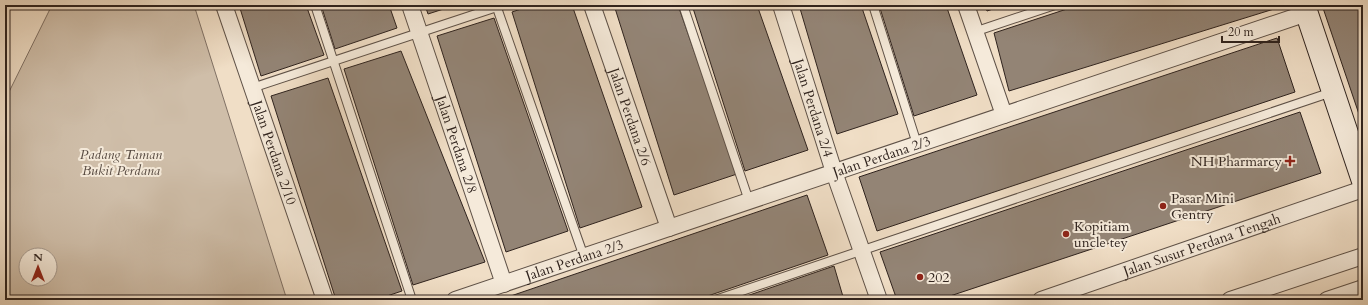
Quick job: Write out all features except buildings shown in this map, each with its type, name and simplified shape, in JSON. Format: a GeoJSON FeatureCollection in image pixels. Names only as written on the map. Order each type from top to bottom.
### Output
{"type":"FeatureCollection","features":[{"type":"Feature","properties":{"kind":"street","name":"Jalan Perdana 2/10"},"geometry":{"type":"LineString","coordinates":[[224,5],[324,300]]}},
{"type":"Feature","properties":{"kind":"street","name":"Jalan Perdana 2/8"},"geometry":{"type":"LineString","coordinates":[[410,5],[504,284]]}},
{"type":"Feature","properties":{"kind":"street","name":"Jalan Perdana 2/6"},"geometry":{"type":"LineString","coordinates":[[592,5],[669,228]]}},
{"type":"Feature","properties":{"kind":"street","name":"Jalan Perdana 2/4"},"geometry":{"type":"LineString","coordinates":[[781,5],[834,172],[880,300]]}},
{"type":"Feature","properties":{"kind":"street"},"geometry":{"type":"LineString","coordinates":[[966,5],[974,32],[1004,115]]}},
{"type":"Feature","properties":{"kind":"street","name":"Jalan Perdana 2/3"},"geometry":{"type":"LineString","coordinates":[[455,300],[1004,115],[1305,9]]}},
{"type":"Feature","properties":{"kind":"street"},"geometry":{"type":"LineString","coordinates":[[1305,9],[1363,180]]}},
{"type":"Feature","properties":{"kind":"street","name":"Jalan Susur Perdana Tengah"},"geometry":{"type":"LineString","coordinates":[[1041,300],[1363,189]]}},
{"type":"Feature","properties":{"kind":"street"},"geometry":{"type":"LineString","coordinates":[[1230,300],[1363,256]]}},
{"type":"Feature","properties":{"kind":"street"},"geometry":{"type":"LineString","coordinates":[[1327,300],[1363,288]]}},
{"type":"Feature","properties":{"kind":"lane"},"geometry":{"type":"LineString","coordinates":[[315,5],[412,300]]}},
{"type":"Feature","properties":{"kind":"lane"},"geometry":{"type":"LineString","coordinates":[[683,5],[749,201]]}},
{"type":"Feature","properties":{"kind":"lane"},"geometry":{"type":"LineString","coordinates":[[873,5],[917,144]]}},
{"type":"Feature","properties":{"kind":"lane"},"geometry":{"type":"LineString","coordinates":[[974,32],[1055,5]]}},
{"type":"Feature","properties":{"kind":"lane"},"geometry":{"type":"LineString","coordinates":[[252,88],[498,6],[584,257]]}},
{"type":"Feature","properties":{"kind":"lane"},"geometry":{"type":"LineString","coordinates":[[715,300],[1332,91]]}},
{"type":"Feature","properties":{"kind":"green space","name":"Padang Taman Bukit Perdana"},"geometry":{"type":"Polygon","coordinates":[[[52,5],[194,5],[287,300],[5,300],[5,100],[52,5]]]}},
{"type":"Feature","properties":{"kind":"place","name":"NH Pharmarcy"},"geometry":{"type":"Point","coordinates":[1290,161]}},
{"type":"Feature","properties":{"kind":"place","name":"Pasar Mini Gentry"},"geometry":{"type":"Point","coordinates":[1163,206]}},
{"type":"Feature","properties":{"kind":"place","name":"Kopitiam uncle tey"},"geometry":{"type":"Point","coordinates":[1066,234]}},
{"type":"Feature","properties":{"kind":"place","name":"202"},"geometry":{"type":"Point","coordinates":[920,277]}}]}
